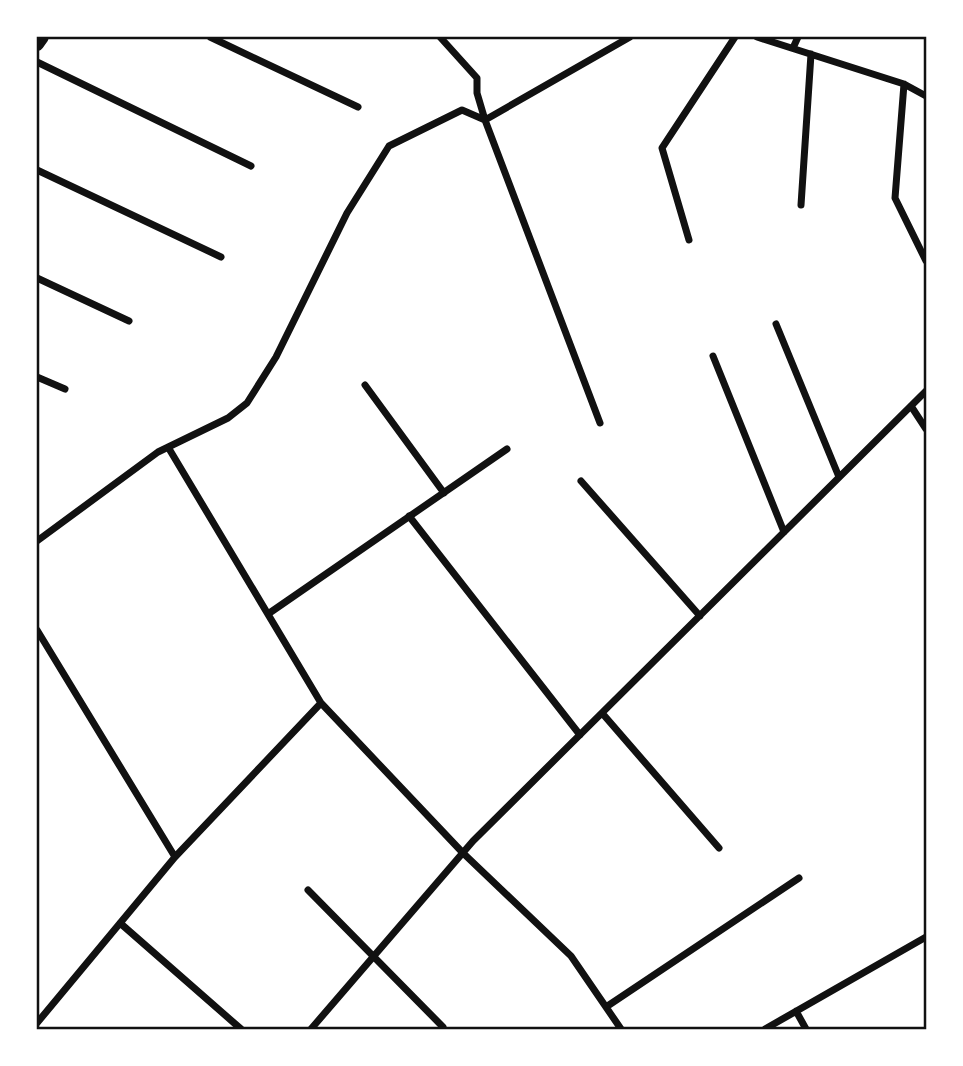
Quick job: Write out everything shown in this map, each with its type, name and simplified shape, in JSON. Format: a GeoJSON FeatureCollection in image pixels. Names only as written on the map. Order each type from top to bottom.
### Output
{"type":"FeatureCollection","features":[{"type":"Feature","properties":{"kind":"main road"},"geometry":{"type":"LineString","coordinates":[[37,44],[42,37]]}},
{"type":"Feature","properties":{"kind":"street"},"geometry":{"type":"LineString","coordinates":[[211,37],[358,107]]}},
{"type":"Feature","properties":{"kind":"street"},"geometry":{"type":"LineString","coordinates":[[440,37],[477,78],[477,93],[485,120],[600,423]]}},
{"type":"Feature","properties":{"kind":"street"},"geometry":{"type":"LineString","coordinates":[[485,120],[630,37]]}},
{"type":"Feature","properties":{"kind":"street"},"geometry":{"type":"LineString","coordinates":[[689,240],[662,148],[735,37]]}},
{"type":"Feature","properties":{"kind":"street"},"geometry":{"type":"LineString","coordinates":[[757,37],[904,83],[926,96]]}},
{"type":"Feature","properties":{"kind":"street"},"geometry":{"type":"LineString","coordinates":[[793,48],[798,37]]}},
{"type":"Feature","properties":{"kind":"street"},"geometry":{"type":"LineString","coordinates":[[801,205],[811,54]]}},
{"type":"Feature","properties":{"kind":"street"},"geometry":{"type":"LineString","coordinates":[[37,62],[251,166]]}},
{"type":"Feature","properties":{"kind":"street"},"geometry":{"type":"LineString","coordinates":[[904,83],[895,198],[926,261]]}},
{"type":"Feature","properties":{"kind":"street"},"geometry":{"type":"LineString","coordinates":[[37,541],[158,452],[228,418],[247,403],[276,357],[347,213],[389,146],[462,110],[485,120]]}},
{"type":"Feature","properties":{"kind":"street"},"geometry":{"type":"LineString","coordinates":[[37,170],[221,257]]}},
{"type":"Feature","properties":{"kind":"street"},"geometry":{"type":"LineString","coordinates":[[37,278],[129,321]]}},
{"type":"Feature","properties":{"kind":"street"},"geometry":{"type":"LineString","coordinates":[[776,324],[839,477]]}},
{"type":"Feature","properties":{"kind":"street"},"geometry":{"type":"LineString","coordinates":[[713,356],[784,532]]}},
{"type":"Feature","properties":{"kind":"street"},"geometry":{"type":"LineString","coordinates":[[37,377],[65,389]]}},
{"type":"Feature","properties":{"kind":"street"},"geometry":{"type":"LineString","coordinates":[[365,385],[444,493]]}},
{"type":"Feature","properties":{"kind":"street"},"geometry":{"type":"LineString","coordinates":[[311,1029],[463,853],[926,391]]}},
{"type":"Feature","properties":{"kind":"street"},"geometry":{"type":"LineString","coordinates":[[911,406],[926,429]]}},
{"type":"Feature","properties":{"kind":"street"},"geometry":{"type":"LineString","coordinates":[[169,447],[321,703],[463,853],[571,956],[621,1029]]}},
{"type":"Feature","properties":{"kind":"street"},"geometry":{"type":"LineString","coordinates":[[268,614],[507,449]]}},
{"type":"Feature","properties":{"kind":"street"},"geometry":{"type":"LineString","coordinates":[[581,481],[700,616]]}},
{"type":"Feature","properties":{"kind":"street"},"geometry":{"type":"LineString","coordinates":[[410,516],[580,735]]}},
{"type":"Feature","properties":{"kind":"street"},"geometry":{"type":"LineString","coordinates":[[37,630],[175,857]]}},
{"type":"Feature","properties":{"kind":"street"},"geometry":{"type":"LineString","coordinates":[[38,1026],[175,857],[321,703]]}},
{"type":"Feature","properties":{"kind":"street"},"geometry":{"type":"LineString","coordinates":[[602,713],[719,848]]}},
{"type":"Feature","properties":{"kind":"street"},"geometry":{"type":"LineString","coordinates":[[606,1007],[799,878]]}},
{"type":"Feature","properties":{"kind":"street"},"geometry":{"type":"LineString","coordinates":[[309,890],[443,1027]]}},
{"type":"Feature","properties":{"kind":"street"},"geometry":{"type":"LineString","coordinates":[[120,923],[241,1029]]}},
{"type":"Feature","properties":{"kind":"street"},"geometry":{"type":"LineString","coordinates":[[765,1029],[926,937]]}},
{"type":"Feature","properties":{"kind":"street"},"geometry":{"type":"LineString","coordinates":[[796,1011],[806,1029]]}}]}
